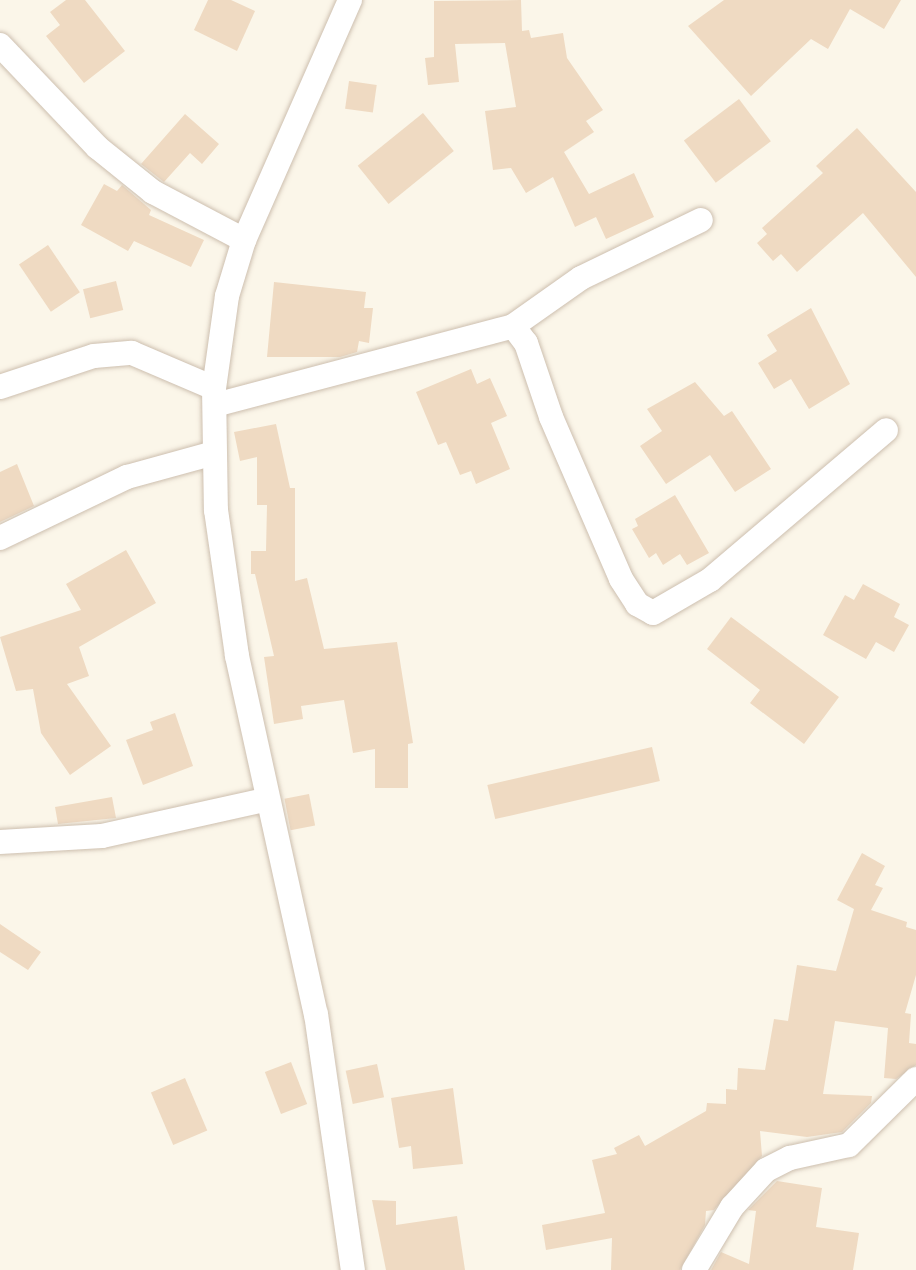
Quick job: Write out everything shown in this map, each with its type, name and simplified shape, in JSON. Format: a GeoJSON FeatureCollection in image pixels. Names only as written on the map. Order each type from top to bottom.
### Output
{"type":"FeatureCollection","features":[{"type":"Feature","properties":{"kind":"street"},"geometry":{"type":"LineString","coordinates":[[350,0],[244,240],[227,296],[214,396],[214,453],[234,634],[265,800],[316,1014],[353,1270]]}},
{"type":"Feature","properties":{"kind":"street"},"geometry":{"type":"LineString","coordinates":[[0,45],[98,147],[153,192],[244,240]]}},
{"type":"Feature","properties":{"kind":"street"},"geometry":{"type":"LineString","coordinates":[[0,387],[94,357],[132,353],[214,396],[513,326],[581,278],[701,220]]}},
{"type":"Feature","properties":{"kind":"street"},"geometry":{"type":"LineString","coordinates":[[513,326],[526,343],[551,417],[621,579],[637,604],[653,613],[710,580],[886,430]]}},
{"type":"Feature","properties":{"kind":"street"},"geometry":{"type":"LineString","coordinates":[[0,538],[127,477],[214,453]]}},
{"type":"Feature","properties":{"kind":"street"},"geometry":{"type":"LineString","coordinates":[[0,842],[102,836],[265,800]]}},
{"type":"Feature","properties":{"kind":"street"},"geometry":{"type":"LineString","coordinates":[[694,1270],[732,1207],[766,1170],[861,1138],[871,1120],[916,1079]]}},
{"type":"Feature","properties":{"kind":"building"},"geometry":{"type":"Polygon","coordinates":[[[66,0],[85,0],[125,51],[84,83],[46,36],[60,25],[50,12],[66,0]]]}},
{"type":"Feature","properties":{"kind":"building"},"geometry":{"type":"Polygon","coordinates":[[[208,0],[231,0],[255,11],[237,51],[194,30],[208,0]]]}},
{"type":"Feature","properties":{"kind":"building"},"geometry":{"type":"Polygon","coordinates":[[[521,0],[522,31],[529,30],[531,38],[563,33],[567,58],[603,110],[586,121],[594,132],[564,152],[589,194],[634,173],[654,217],[606,239],[596,217],[575,227],[553,177],[526,193],[511,168],[493,170],[485,111],[516,107],[505,43],[455,44],[459,82],[428,85],[425,58],[434,57],[434,1],[521,0]]]}},
{"type":"Feature","properties":{"kind":"building"},"geometry":{"type":"Polygon","coordinates":[[[724,0],[901,0],[884,29],[850,9],[828,49],[811,39],[751,96],[688,26],[724,0]]]}},
{"type":"Feature","properties":{"kind":"building"},"geometry":{"type":"Polygon","coordinates":[[[349,81],[377,85],[373,113],[345,109],[349,81]]]}},
{"type":"Feature","properties":{"kind":"building"},"geometry":{"type":"Polygon","coordinates":[[[739,99],[771,141],[716,183],[684,141],[739,99]]]}},
{"type":"Feature","properties":{"kind":"building"},"geometry":{"type":"Polygon","coordinates":[[[423,113],[454,151],[389,204],[358,166],[423,113]]]}},
{"type":"Feature","properties":{"kind":"building"},"geometry":{"type":"Polygon","coordinates":[[[185,114],[219,144],[202,164],[190,153],[164,182],[141,164],[185,114]]]}},
{"type":"Feature","properties":{"kind":"building"},"geometry":{"type":"Polygon","coordinates":[[[857,128],[916,192],[916,277],[863,213],[797,272],[781,254],[773,261],[757,243],[767,234],[762,228],[823,173],[816,166],[857,128]]]}},
{"type":"Feature","properties":{"kind":"building"},"geometry":{"type":"Polygon","coordinates":[[[104,184],[117,191],[122,185],[151,210],[149,215],[204,240],[191,267],[134,241],[128,251],[81,225],[104,184]]]}},
{"type":"Feature","properties":{"kind":"building"},"geometry":{"type":"Polygon","coordinates":[[[48,245],[80,292],[51,312],[19,265],[48,245]]]}},
{"type":"Feature","properties":{"kind":"building"},"geometry":{"type":"Polygon","coordinates":[[[116,281],[123,310],[90,318],[83,289],[116,281]]]}},
{"type":"Feature","properties":{"kind":"building"},"geometry":{"type":"Polygon","coordinates":[[[274,282],[366,292],[364,308],[373,308],[369,343],[359,341],[357,352],[340,357],[267,357],[274,282]]]}},
{"type":"Feature","properties":{"kind":"building"},"geometry":{"type":"Polygon","coordinates":[[[811,308],[850,384],[809,409],[791,379],[774,389],[758,363],[777,351],[767,335],[811,308]]]}},
{"type":"Feature","properties":{"kind":"building"},"geometry":{"type":"Polygon","coordinates":[[[471,369],[477,384],[490,378],[507,416],[491,423],[510,469],[476,484],[471,471],[460,475],[446,442],[438,445],[416,392],[471,369]]]}},
{"type":"Feature","properties":{"kind":"building"},"geometry":{"type":"Polygon","coordinates":[[[695,382],[724,416],[732,411],[771,469],[735,492],[710,455],[666,484],[640,446],[662,431],[647,409],[695,382]]]}},
{"type":"Feature","properties":{"kind":"building"},"geometry":{"type":"Polygon","coordinates":[[[276,424],[290,488],[295,488],[295,581],[307,578],[324,649],[397,642],[413,743],[408,744],[408,788],[375,788],[375,749],[353,753],[344,700],[301,706],[303,719],[274,724],[264,657],[274,656],[255,574],[251,574],[251,551],[266,551],[267,505],[257,505],[257,457],[240,461],[234,432],[276,424]]]}},
{"type":"Feature","properties":{"kind":"building"},"geometry":{"type":"Polygon","coordinates":[[[17,464],[34,506],[0,522],[0,472],[17,464]]]}},
{"type":"Feature","properties":{"kind":"building"},"geometry":{"type":"Polygon","coordinates":[[[675,495],[709,553],[687,565],[680,554],[663,565],[656,553],[649,558],[632,529],[638,526],[635,519],[675,495]]]}},
{"type":"Feature","properties":{"kind":"building"},"geometry":{"type":"Polygon","coordinates":[[[126,550],[156,603],[79,647],[89,676],[67,684],[111,746],[70,775],[41,733],[33,689],[16,691],[0,637],[81,610],[66,584],[126,550]]]}},
{"type":"Feature","properties":{"kind":"building"},"geometry":{"type":"Polygon","coordinates":[[[863,584],[900,604],[894,617],[909,625],[894,652],[876,642],[866,659],[823,635],[845,595],[854,600],[863,584]]]}},
{"type":"Feature","properties":{"kind":"building"},"geometry":{"type":"Polygon","coordinates":[[[731,617],[839,697],[804,744],[750,703],[760,690],[707,649],[731,617]]]}},
{"type":"Feature","properties":{"kind":"building"},"geometry":{"type":"Polygon","coordinates":[[[175,713],[193,766],[143,785],[126,740],[153,730],[150,722],[175,713]]]}},
{"type":"Feature","properties":{"kind":"building"},"geometry":{"type":"Polygon","coordinates":[[[652,747],[660,781],[495,819],[487,785],[652,747]]]}},
{"type":"Feature","properties":{"kind":"building"},"geometry":{"type":"Polygon","coordinates":[[[309,794],[315,825],[291,830],[284,799],[309,794]]]}},
{"type":"Feature","properties":{"kind":"building"},"geometry":{"type":"Polygon","coordinates":[[[112,797],[116,818],[58,824],[55,807],[112,797]]]}},
{"type":"Feature","properties":{"kind":"building"},"geometry":{"type":"Polygon","coordinates":[[[862,853],[885,866],[875,885],[883,888],[871,910],[907,922],[906,927],[916,930],[916,975],[905,1013],[911,1014],[909,1043],[916,1044],[916,1065],[896,1079],[884,1078],[888,1028],[835,1021],[823,1094],[872,1096],[871,1103],[842,1132],[807,1137],[760,1131],[762,1156],[714,1210],[706,1211],[705,1225],[680,1270],[611,1270],[612,1238],[546,1250],[542,1225],[605,1213],[592,1160],[617,1154],[614,1148],[639,1135],[645,1146],[706,1111],[707,1103],[726,1104],[726,1089],[737,1090],[738,1068],[765,1070],[774,1019],[788,1021],[797,965],[836,971],[854,909],[837,900],[862,853]]]}},
{"type":"Feature","properties":{"kind":"building"},"geometry":{"type":"Polygon","coordinates":[[[0,924],[41,952],[28,970],[0,952],[0,924]]]}},
{"type":"Feature","properties":{"kind":"building"},"geometry":{"type":"Polygon","coordinates":[[[291,1062],[307,1104],[281,1114],[265,1072],[291,1062]]]}},
{"type":"Feature","properties":{"kind":"building"},"geometry":{"type":"Polygon","coordinates":[[[377,1064],[384,1097],[353,1104],[346,1071],[377,1064]]]}},
{"type":"Feature","properties":{"kind":"building"},"geometry":{"type":"Polygon","coordinates":[[[185,1078],[207,1130],[173,1145],[151,1092],[185,1078]]]}},
{"type":"Feature","properties":{"kind":"building"},"geometry":{"type":"Polygon","coordinates":[[[453,1088],[463,1164],[413,1169],[411,1146],[399,1148],[391,1098],[453,1088]]]}},
{"type":"Feature","properties":{"kind":"building"},"geometry":{"type":"Polygon","coordinates":[[[777,1181],[822,1188],[816,1227],[859,1233],[853,1270],[711,1270],[721,1252],[749,1264],[756,1211],[748,1210],[777,1181]]]}},
{"type":"Feature","properties":{"kind":"building"},"geometry":{"type":"Polygon","coordinates":[[[372,1200],[396,1201],[396,1225],[457,1216],[465,1270],[386,1270],[372,1200]]]}}]}
